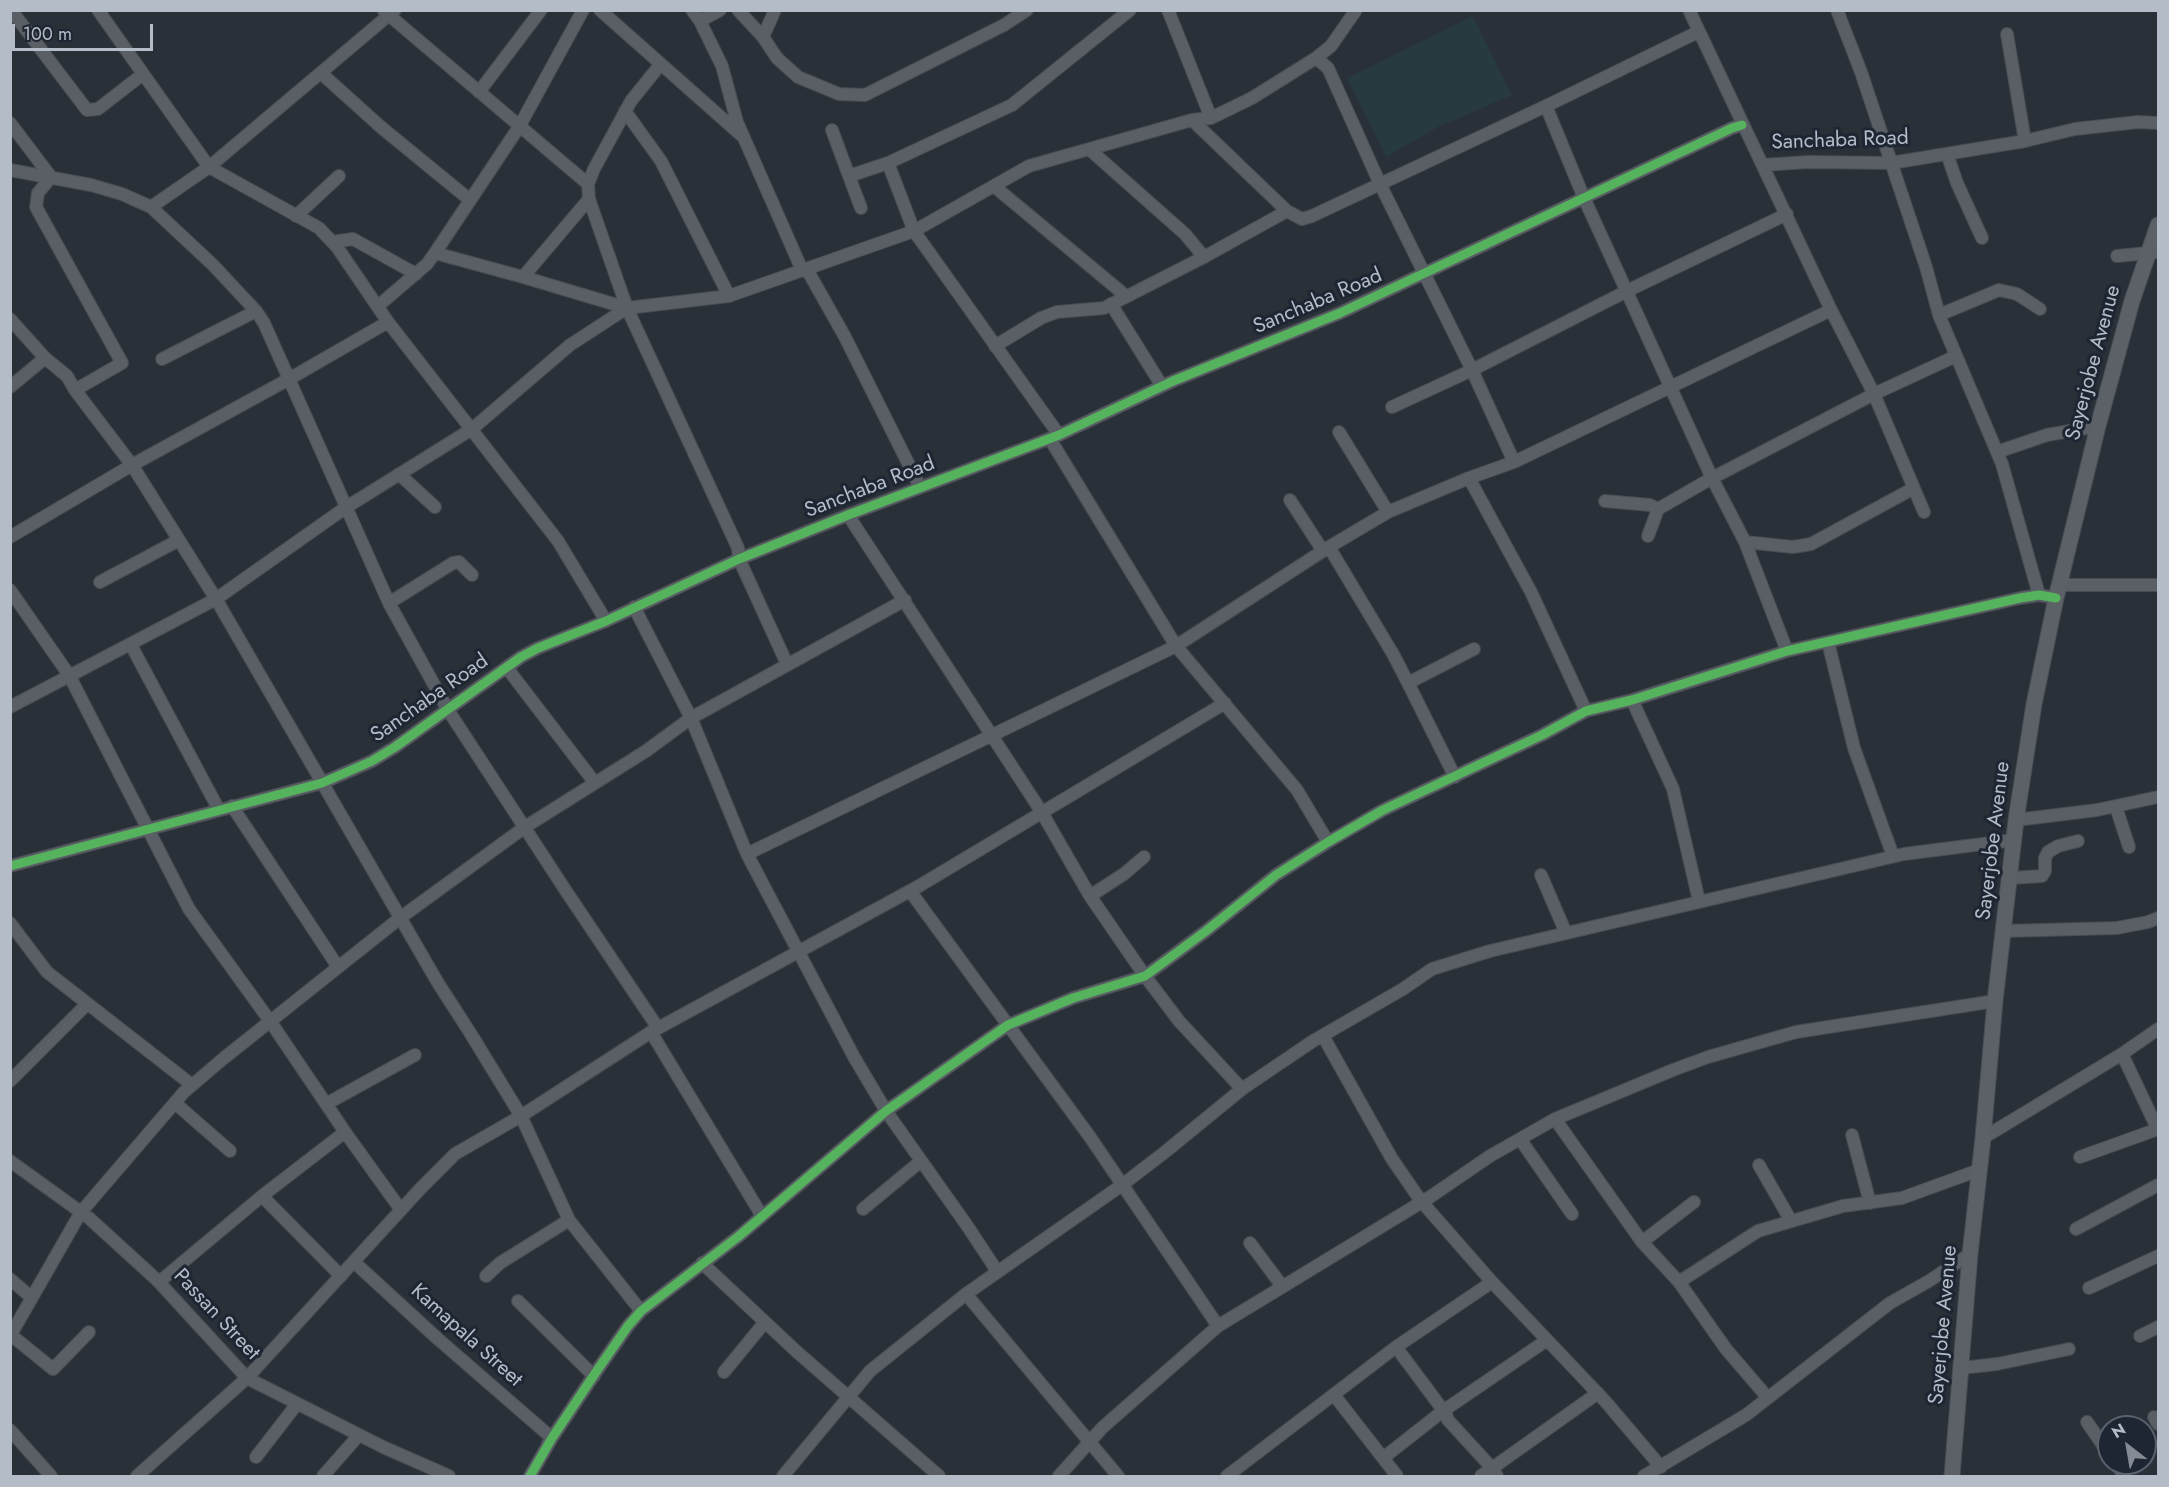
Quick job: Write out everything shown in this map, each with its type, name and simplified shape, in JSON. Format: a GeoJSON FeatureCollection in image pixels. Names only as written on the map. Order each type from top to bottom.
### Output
{"type":"FeatureCollection","features":[{"type":"Feature","properties":{"kind":"main road","name":"Sayerjobe Avenue"},"geometry":{"type":"LineString","coordinates":[[1952,1476],[1970,1254],[1995,1001],[2016,819],[2034,704],[2057,591],[2098,426],[2132,301],[2153,252],[2158,225]]}},
{"type":"Feature","properties":{"kind":"street"},"geometry":{"type":"LineString","coordinates":[[11,10],[87,110],[98,109],[143,74]]}},
{"type":"Feature","properties":{"kind":"street"},"geometry":{"type":"LineString","coordinates":[[98,10],[209,167],[319,228],[332,242],[388,322],[558,541],[606,621]]}},
{"type":"Feature","properties":{"kind":"street"},"geometry":{"type":"LineString","coordinates":[[479,92],[541,10]]}},
{"type":"Feature","properties":{"kind":"street"},"geometry":{"type":"LineString","coordinates":[[378,306],[427,264],[435,254],[519,127],[583,10]]}},
{"type":"Feature","properties":{"kind":"street"},"geometry":{"type":"LineString","coordinates":[[600,10],[744,138]]}},
{"type":"Feature","properties":{"kind":"street"},"geometry":{"type":"LineString","coordinates":[[720,10],[696,16],[723,66],[744,138],[802,270],[809,273],[845,337],[921,487]]}},
{"type":"Feature","properties":{"kind":"street"},"geometry":{"type":"LineString","coordinates":[[738,10],[763,37],[777,58],[798,77],[840,94],[865,95],[1004,25],[1027,10]]}},
{"type":"Feature","properties":{"kind":"street"},"geometry":{"type":"LineString","coordinates":[[763,37],[775,10]]}},
{"type":"Feature","properties":{"kind":"street"},"geometry":{"type":"LineString","coordinates":[[849,176],[888,163],[1012,105],[1130,10]]}},
{"type":"Feature","properties":{"kind":"street"},"geometry":{"type":"LineString","coordinates":[[1167,10],[1211,118]]}},
{"type":"Feature","properties":{"kind":"street"},"geometry":{"type":"LineString","coordinates":[[435,254],[627,308],[729,296],[914,231],[1029,166],[1192,120],[1211,118],[1252,98],[1316,58],[1331,46],[1356,10]]}},
{"type":"Feature","properties":{"kind":"street"},"geometry":{"type":"LineString","coordinates":[[1689,10],[1742,125]]}},
{"type":"Feature","properties":{"kind":"street"},"geometry":{"type":"LineString","coordinates":[[1837,10],[1861,72],[1926,267],[1939,315],[1997,452],[2039,595]]}},
{"type":"Feature","properties":{"kind":"street"},"geometry":{"type":"LineString","coordinates":[[151,207],[209,167],[322,74],[389,12],[519,127],[588,184]]}},
{"type":"Feature","properties":{"kind":"street"},"geometry":{"type":"LineString","coordinates":[[1192,120],[1287,211],[1302,219],[1546,106],[1698,32]]}},
{"type":"Feature","properties":{"kind":"street"},"geometry":{"type":"LineString","coordinates":[[2007,34],[2025,141]]}},
{"type":"Feature","properties":{"kind":"street"},"geometry":{"type":"LineString","coordinates":[[1316,58],[1328,68],[1380,184],[1472,370],[1514,462]]}},
{"type":"Feature","properties":{"kind":"street"},"geometry":{"type":"LineString","coordinates":[[660,65],[631,101],[594,169],[588,184],[588,199],[627,308],[738,548],[739,559],[787,664]]}},
{"type":"Feature","properties":{"kind":"street"},"geometry":{"type":"LineString","coordinates":[[322,74],[382,128],[470,200]]}},
{"type":"Feature","properties":{"kind":"street"},"geometry":{"type":"LineString","coordinates":[[1546,106],[1584,198],[1712,478],[1745,542],[1787,651]]}},
{"type":"Feature","properties":{"kind":"street"},"geometry":{"type":"LineString","coordinates":[[626,111],[661,161],[729,296]]}},
{"type":"Feature","properties":{"kind":"street","name":"Sanchaba Road"},"geometry":{"type":"LineString","coordinates":[[10,866],[322,783],[372,761],[521,657],[538,648],[606,621],[739,559],[1054,437],[1162,386],[1340,313],[1742,125],[1763,165],[1808,162],[1891,163],[2025,141],[2075,129],[2138,122],[2158,123]]}},
{"type":"Feature","properties":{"kind":"street"},"geometry":{"type":"LineString","coordinates":[[10,123],[51,177]]}},
{"type":"Feature","properties":{"kind":"street"},"geometry":{"type":"LineString","coordinates":[[832,130],[861,208]]}},
{"type":"Feature","properties":{"kind":"street"},"geometry":{"type":"LineString","coordinates":[[1089,149],[1185,234],[1204,257]]}},
{"type":"Feature","properties":{"kind":"street"},"geometry":{"type":"LineString","coordinates":[[1947,154],[1957,183],[1982,238]]}},
{"type":"Feature","properties":{"kind":"street"},"geometry":{"type":"LineString","coordinates":[[888,163],[914,231],[995,346],[1054,437],[1176,646],[1297,790],[1328,842]]}},
{"type":"Feature","properties":{"kind":"street"},"geometry":{"type":"LineString","coordinates":[[1763,165],[1831,310],[1874,394],[1924,512]]}},
{"type":"Feature","properties":{"kind":"street"},"geometry":{"type":"LineString","coordinates":[[10,170],[92,185],[122,194],[151,207],[213,265],[256,311],[264,323],[389,603],[448,710],[654,1030],[762,1216]]}},
{"type":"Feature","properties":{"kind":"street"},"geometry":{"type":"LineString","coordinates":[[296,216],[339,176]]}},
{"type":"Feature","properties":{"kind":"street"},"geometry":{"type":"LineString","coordinates":[[51,177],[38,193],[36,207],[122,363],[75,390]]}},
{"type":"Feature","properties":{"kind":"street"},"geometry":{"type":"LineString","coordinates":[[995,187],[1126,296]]}},
{"type":"Feature","properties":{"kind":"street"},"geometry":{"type":"LineString","coordinates":[[523,277],[588,199]]}},
{"type":"Feature","properties":{"kind":"street"},"geometry":{"type":"LineString","coordinates":[[995,346],[1041,318],[1057,312],[1104,308],[1287,211]]}},
{"type":"Feature","properties":{"kind":"street"},"geometry":{"type":"LineString","coordinates":[[1392,407],[1472,370],[1627,291],[1787,214]]}},
{"type":"Feature","properties":{"kind":"street"},"geometry":{"type":"LineString","coordinates":[[332,242],[353,239],[416,274]]}},
{"type":"Feature","properties":{"kind":"street"},"geometry":{"type":"LineString","coordinates":[[2117,256],[2153,252]]}},
{"type":"Feature","properties":{"kind":"street"},"geometry":{"type":"LineString","coordinates":[[1939,315],[1999,290],[2017,294],[2040,309]]}},
{"type":"Feature","properties":{"kind":"street"},"geometry":{"type":"LineString","coordinates":[[1111,304],[1162,386]]}},
{"type":"Feature","properties":{"kind":"street"},"geometry":{"type":"LineString","coordinates":[[10,707],[216,599],[345,508],[472,429],[570,345],[627,308]]}},
{"type":"Feature","properties":{"kind":"street"},"geometry":{"type":"LineString","coordinates":[[747,854],[1176,646],[1326,549],[1388,512],[1514,462],[1831,310]]}},
{"type":"Feature","properties":{"kind":"street"},"geometry":{"type":"LineString","coordinates":[[162,359],[256,311]]}},
{"type":"Feature","properties":{"kind":"street"},"geometry":{"type":"LineString","coordinates":[[10,319],[45,358],[67,376],[132,465],[216,599],[438,983],[521,1116],[568,1220],[641,1311]]}},
{"type":"Feature","properties":{"kind":"street"},"geometry":{"type":"LineString","coordinates":[[10,537],[132,465],[289,380],[388,322]]}},
{"type":"Feature","properties":{"kind":"street"},"geometry":{"type":"LineString","coordinates":[[1648,536],[1658,509],[1712,478],[1874,394],[1956,356]]}},
{"type":"Feature","properties":{"kind":"street"},"geometry":{"type":"LineString","coordinates":[[10,387],[45,358]]}},
{"type":"Feature","properties":{"kind":"street"},"geometry":{"type":"LineString","coordinates":[[1997,452],[2047,435],[2098,426]]}},
{"type":"Feature","properties":{"kind":"street"},"geometry":{"type":"LineString","coordinates":[[1339,432],[1388,512]]}},
{"type":"Feature","properties":{"kind":"street"},"geometry":{"type":"LineString","coordinates":[[399,474],[435,507]]}},
{"type":"Feature","properties":{"kind":"street"},"geometry":{"type":"LineString","coordinates":[[1469,478],[1531,592],[1586,711]]}},
{"type":"Feature","properties":{"kind":"street"},"geometry":{"type":"LineString","coordinates":[[1745,542],[1793,547],[1811,544],[1914,488]]}},
{"type":"Feature","properties":{"kind":"street"},"geometry":{"type":"LineString","coordinates":[[1290,500],[1326,549],[1393,654],[1455,777]]}},
{"type":"Feature","properties":{"kind":"street"},"geometry":{"type":"LineString","coordinates":[[1605,501],[1650,505],[1658,509]]}},
{"type":"Feature","properties":{"kind":"street"},"geometry":{"type":"LineString","coordinates":[[848,515],[1041,811],[1090,896],[1179,1021],[1242,1089]]}},
{"type":"Feature","properties":{"kind":"street"},"geometry":{"type":"LineString","coordinates":[[100,582],[179,540]]}},
{"type":"Feature","properties":{"kind":"street"},"geometry":{"type":"LineString","coordinates":[[389,603],[453,563],[459,562],[472,575]]}},
{"type":"Feature","properties":{"kind":"street"},"geometry":{"type":"LineString","coordinates":[[530,1476],[552,1438],[628,1326],[641,1311],[762,1216],[886,1111],[1008,1025],[1074,998],[1145,976],[1276,875],[1383,810],[1455,777],[1586,711],[1632,700],[1787,651],[2057,591],[2158,585]]}},
{"type":"Feature","properties":{"kind":"street"},"geometry":{"type":"LineString","coordinates":[[10,590],[69,675],[189,909],[401,1210]]}},
{"type":"Feature","properties":{"kind":"street"},"geometry":{"type":"LineString","coordinates":[[89,1332],[52,1369],[11,1335],[81,1212],[192,1085],[400,918],[525,827],[645,751],[691,718],[905,600]]}},
{"type":"Feature","properties":{"kind":"street"},"geometry":{"type":"LineString","coordinates":[[634,607],[691,718],[747,854],[854,1057],[886,1111],[997,1271]]}},
{"type":"Feature","properties":{"kind":"street"},"geometry":{"type":"LineString","coordinates":[[1828,642],[1854,748],[1893,856]]}},
{"type":"Feature","properties":{"kind":"street"},"geometry":{"type":"LineString","coordinates":[[131,645],[219,810]]}},
{"type":"Feature","properties":{"kind":"street"},"geometry":{"type":"LineString","coordinates":[[1408,683],[1474,648]]}},
{"type":"Feature","properties":{"kind":"street"},"geometry":{"type":"LineString","coordinates":[[507,668],[595,783]]}},
{"type":"Feature","properties":{"kind":"street"},"geometry":{"type":"LineString","coordinates":[[1632,700],[1673,789],[1699,901]]}},
{"type":"Feature","properties":{"kind":"street"},"geometry":{"type":"LineString","coordinates":[[137,1476],[247,1378],[455,1154],[521,1116],[654,1030],[910,891],[1225,703]]}},
{"type":"Feature","properties":{"kind":"street"},"geometry":{"type":"LineString","coordinates":[[2016,819],[2116,807],[2158,797]]}},
{"type":"Feature","properties":{"kind":"street"},"geometry":{"type":"LineString","coordinates":[[232,806],[338,968]]}},
{"type":"Feature","properties":{"kind":"street"},"geometry":{"type":"LineString","coordinates":[[2116,807],[2129,847]]}},
{"type":"Feature","properties":{"kind":"street"},"geometry":{"type":"LineString","coordinates":[[783,1476],[870,1371],[966,1294],[1122,1185],[1242,1089],[1432,969],[1490,951],[1893,856],[2014,840]]}},
{"type":"Feature","properties":{"kind":"street"},"geometry":{"type":"LineString","coordinates":[[2010,878],[2042,876],[2048,852],[2058,846],[2078,841]]}},
{"type":"Feature","properties":{"kind":"street"},"geometry":{"type":"LineString","coordinates":[[1090,896],[1124,874],[1144,857]]}},
{"type":"Feature","properties":{"kind":"street"},"geometry":{"type":"LineString","coordinates":[[1541,875],[1566,933]]}},
{"type":"Feature","properties":{"kind":"street"},"geometry":{"type":"LineString","coordinates":[[910,891],[1090,1137],[1218,1326]]}},
{"type":"Feature","properties":{"kind":"street"},"geometry":{"type":"LineString","coordinates":[[2004,931],[2117,928],[2158,918]]}},
{"type":"Feature","properties":{"kind":"street"},"geometry":{"type":"LineString","coordinates":[[10,923],[47,972],[192,1085]]}},
{"type":"Feature","properties":{"kind":"street"},"geometry":{"type":"LineString","coordinates":[[1059,1476],[1102,1428],[1218,1326],[1490,1156],[1555,1119],[1682,1067],[1796,1032],[1995,1001]]}},
{"type":"Feature","properties":{"kind":"street"},"geometry":{"type":"LineString","coordinates":[[10,1081],[87,1004]]}},
{"type":"Feature","properties":{"kind":"street"},"geometry":{"type":"LineString","coordinates":[[1983,1138],[2122,1054],[2158,1029]]}},
{"type":"Feature","properties":{"kind":"street"},"geometry":{"type":"LineString","coordinates":[[1323,1036],[1392,1159],[1421,1201],[1492,1282],[1598,1393],[1661,1467]]}},
{"type":"Feature","properties":{"kind":"street"},"geometry":{"type":"LineString","coordinates":[[2080,1157],[2158,1130],[2122,1054]]}},
{"type":"Feature","properties":{"kind":"street"},"geometry":{"type":"LineString","coordinates":[[326,1104],[415,1055]]}},
{"type":"Feature","properties":{"kind":"street"},"geometry":{"type":"LineString","coordinates":[[175,1103],[230,1151]]}},
{"type":"Feature","properties":{"kind":"street"},"geometry":{"type":"LineString","coordinates":[[1555,1119],[1642,1242],[1679,1282],[1726,1349],[1768,1398]]}},
{"type":"Feature","properties":{"kind":"street"},"geometry":{"type":"LineString","coordinates":[[159,1282],[262,1196],[345,1132]]}},
{"type":"Feature","properties":{"kind":"street"},"geometry":{"type":"LineString","coordinates":[[1852,1135],[1870,1203]]}},
{"type":"Feature","properties":{"kind":"street"},"geometry":{"type":"LineString","coordinates":[[1520,1139],[1572,1214]]}},
{"type":"Feature","properties":{"kind":"street","name":"Passan Street"},"geometry":{"type":"LineString","coordinates":[[10,1161],[81,1212],[159,1282],[247,1378],[359,1435],[449,1476]]}},
{"type":"Feature","properties":{"kind":"street"},"geometry":{"type":"LineString","coordinates":[[863,1209],[921,1161]]}},
{"type":"Feature","properties":{"kind":"street"},"geometry":{"type":"LineString","coordinates":[[1759,1165],[1791,1221]]}},
{"type":"Feature","properties":{"kind":"street"},"geometry":{"type":"LineString","coordinates":[[1679,1282],[1758,1231],[1843,1206],[1902,1198],[1979,1170]]}},
{"type":"Feature","properties":{"kind":"street"},"geometry":{"type":"LineString","coordinates":[[2076,1229],[2158,1185]]}},
{"type":"Feature","properties":{"kind":"street"},"geometry":{"type":"LineString","coordinates":[[262,1196],[341,1276]]}},
{"type":"Feature","properties":{"kind":"street"},"geometry":{"type":"LineString","coordinates":[[1642,1242],[1694,1202]]}},
{"type":"Feature","properties":{"kind":"street"},"geometry":{"type":"LineString","coordinates":[[486,1276],[500,1263],[568,1220]]}},
{"type":"Feature","properties":{"kind":"street"},"geometry":{"type":"LineString","coordinates":[[1250,1244],[1282,1286]]}},
{"type":"Feature","properties":{"kind":"street"},"geometry":{"type":"LineString","coordinates":[[1644,1476],[1746,1415],[1890,1303],[1970,1254]]}},
{"type":"Feature","properties":{"kind":"street"},"geometry":{"type":"LineString","coordinates":[[2089,1288],[2158,1256]]}},
{"type":"Feature","properties":{"kind":"street","name":"Kamapala Street"},"geometry":{"type":"LineString","coordinates":[[354,1262],[438,1340],[552,1438],[530,1476]]}},
{"type":"Feature","properties":{"kind":"street"},"geometry":{"type":"LineString","coordinates":[[702,1263],[848,1397],[939,1476]]}},
{"type":"Feature","properties":{"kind":"street"},"geometry":{"type":"LineString","coordinates":[[10,1279],[32,1298]]}},
{"type":"Feature","properties":{"kind":"street"},"geometry":{"type":"LineString","coordinates":[[1227,1476],[1396,1347],[1492,1282]]}},
{"type":"Feature","properties":{"kind":"street"},"geometry":{"type":"LineString","coordinates":[[966,1294],[1118,1476]]}},
{"type":"Feature","properties":{"kind":"street"},"geometry":{"type":"LineString","coordinates":[[518,1301],[594,1376]]}},
{"type":"Feature","properties":{"kind":"street"},"geometry":{"type":"LineString","coordinates":[[724,1372],[765,1322]]}},
{"type":"Feature","properties":{"kind":"street"},"geometry":{"type":"LineString","coordinates":[[2140,1336],[2158,1327]]}},
{"type":"Feature","properties":{"kind":"street"},"geometry":{"type":"LineString","coordinates":[[1383,1458],[1443,1411],[1547,1340]]}},
{"type":"Feature","properties":{"kind":"street"},"geometry":{"type":"LineString","coordinates":[[1396,1347],[1448,1420],[1494,1472]]}},
{"type":"Feature","properties":{"kind":"street"},"geometry":{"type":"LineString","coordinates":[[1961,1368],[1997,1364],[2069,1349]]}},
{"type":"Feature","properties":{"kind":"street"},"geometry":{"type":"LineString","coordinates":[[1481,1476],[1494,1472],[1598,1393]]}},
{"type":"Feature","properties":{"kind":"street"},"geometry":{"type":"LineString","coordinates":[[1334,1395],[1394,1475]]}},
{"type":"Feature","properties":{"kind":"street"},"geometry":{"type":"LineString","coordinates":[[256,1457],[297,1404]]}},
{"type":"Feature","properties":{"kind":"street"},"geometry":{"type":"LineString","coordinates":[[2087,1422],[2097,1437]]}},
{"type":"Feature","properties":{"kind":"street"},"geometry":{"type":"LineString","coordinates":[[10,1430],[51,1476]]}},
{"type":"Feature","properties":{"kind":"street"},"geometry":{"type":"LineString","coordinates":[[323,1476],[359,1435]]}},
{"type":"Feature","properties":{"kind":"shaded area"},"geometry":{"type":"Polygon","coordinates":[[[1473,16],[1512,95],[1438,127],[1386,157],[1347,78],[1473,16]]]}},
{"type":"Feature","properties":{"kind":"cycle path"},"geometry":{"type":"LineString","coordinates":[[10,866],[322,783],[372,761],[395,747],[521,657],[538,648],[606,621],[739,559],[1059,435],[1173,381],[1340,313],[1742,125]]}},
{"type":"Feature","properties":{"kind":"cycle path"},"geometry":{"type":"LineString","coordinates":[[530,1476],[596,1372],[641,1311],[739,1236],[886,1111],[1008,1025],[1073,998],[1145,976],[1276,875],[1328,842],[1383,810],[1542,735],[1586,711],[1632,700],[1787,651],[2020,598],[2039,595],[2056,598]]}}]}
